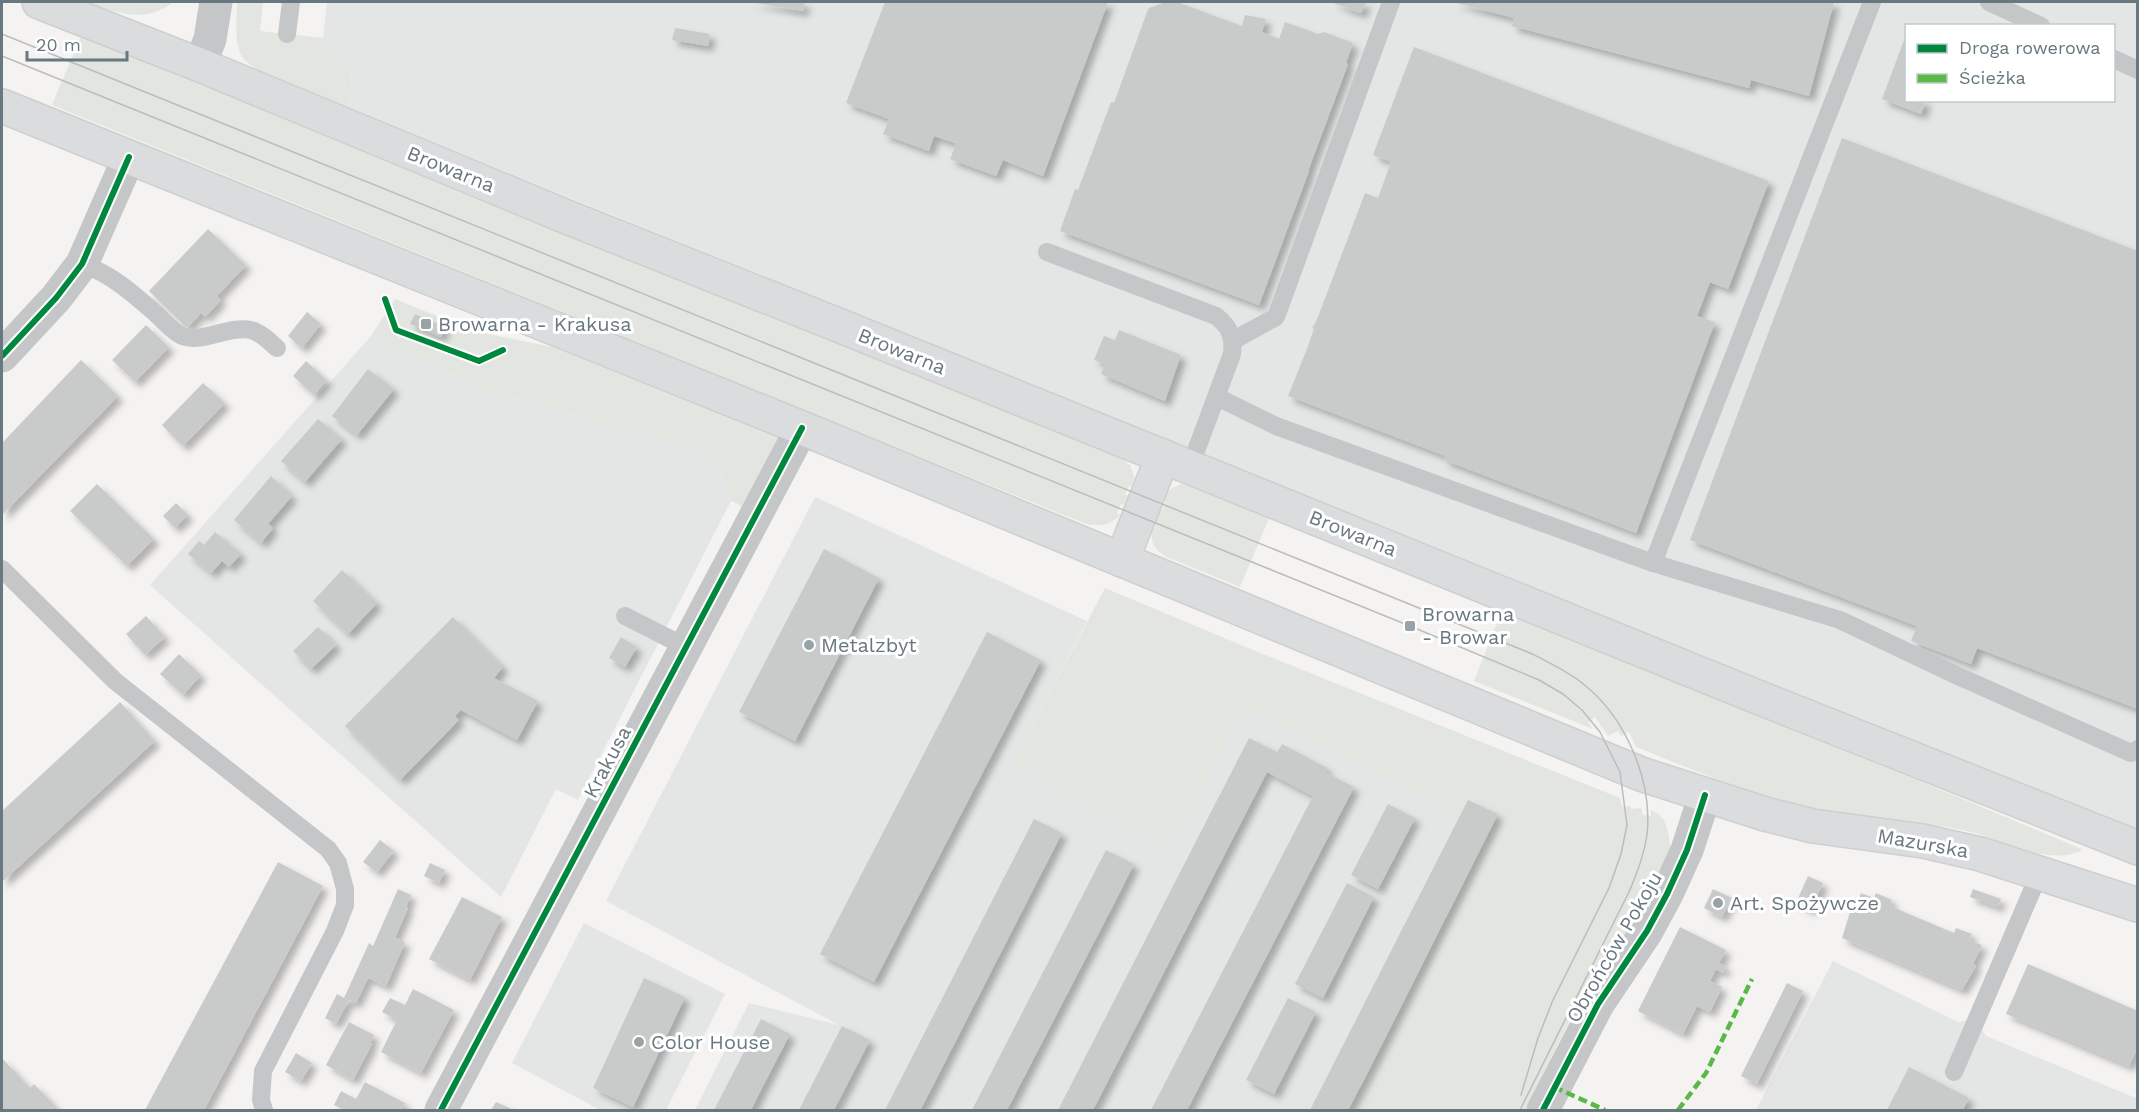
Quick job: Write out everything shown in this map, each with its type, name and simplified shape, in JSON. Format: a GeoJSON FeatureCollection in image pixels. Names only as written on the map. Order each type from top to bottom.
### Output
{"type":"FeatureCollection","features":[{"type":"Feature","properties":{"kind":"main road","name":"Browarna"},"geometry":{"type":"LineString","coordinates":[[39,2],[200,65],[567,217],[1765,700],[2138,848]]}},
{"type":"Feature","properties":{"kind":"main road"},"geometry":{"type":"LineString","coordinates":[[2,106],[802,428],[1641,774],[1705,795]]}},
{"type":"Feature","properties":{"kind":"main road"},"geometry":{"type":"LineString","coordinates":[[1122,560],[1176,462]]}},
{"type":"Feature","properties":{"kind":"main road","name":"Mazurska"},"geometry":{"type":"LineString","coordinates":[[1705,795],[1813,826],[1923,841],[1980,854],[2138,905]]}},
{"type":"Feature","properties":{"kind":"street"},"geometry":{"type":"LineString","coordinates":[[200,65],[210,39],[216,2]]}},
{"type":"Feature","properties":{"kind":"street"},"geometry":{"type":"LineString","coordinates":[[2,356],[56,298],[82,264],[129,157]]}},
{"type":"Feature","properties":{"kind":"street","name":"Krakusa"},"geometry":{"type":"LineString","coordinates":[[441,1110],[802,428]]}},
{"type":"Feature","properties":{"kind":"street","name":"Obrońców Pokoju"},"geometry":{"type":"LineString","coordinates":[[1543,1110],[1598,1004],[1647,931],[1667,894],[1687,850],[1705,795]]}},
{"type":"Feature","properties":{"kind":"lane"},"geometry":{"type":"LineString","coordinates":[[287,34],[291,2]]}},
{"type":"Feature","properties":{"kind":"lane"},"geometry":{"type":"LineString","coordinates":[[1234,340],[1276,317],[1390,2]]}},
{"type":"Feature","properties":{"kind":"lane"},"geometry":{"type":"LineString","coordinates":[[1653,563],[1872,2]]}},
{"type":"Feature","properties":{"kind":"lane"},"geometry":{"type":"LineString","coordinates":[[1989,2],[2037,24]]}},
{"type":"Feature","properties":{"kind":"lane"},"geometry":{"type":"LineString","coordinates":[[2115,59],[2138,70]]}},
{"type":"Feature","properties":{"kind":"lane"},"geometry":{"type":"LineString","coordinates":[[1047,252],[1216,316],[1229,329],[1234,340],[1232,354],[1217,397],[1176,462]]}},
{"type":"Feature","properties":{"kind":"lane"},"geometry":{"type":"LineString","coordinates":[[82,264],[100,270],[122,284],[173,330],[184,336],[194,338],[234,330],[251,330],[277,348]]}},
{"type":"Feature","properties":{"kind":"lane"},"geometry":{"type":"LineString","coordinates":[[1217,397],[1276,426],[1653,563],[1840,620],[1958,676],[2131,753],[2138,749]]}},
{"type":"Feature","properties":{"kind":"lane"},"geometry":{"type":"LineString","coordinates":[[2,568],[115,681],[328,849],[338,863],[345,889],[345,904],[335,931],[263,1071],[261,1101],[264,1110]]}},
{"type":"Feature","properties":{"kind":"lane"},"geometry":{"type":"LineString","coordinates":[[625,616],[686,647]]}},
{"type":"Feature","properties":{"kind":"lane"},"geometry":{"type":"LineString","coordinates":[[1954,1072],[2040,872]]}},
{"type":"Feature","properties":{"kind":"shaded area"},"geometry":{"type":"Polygon","coordinates":[[[86,2],[173,2],[163,9],[142,15],[119,13],[86,2]]]}},
{"type":"Feature","properties":{"kind":"shaded area"},"geometry":{"type":"Polygon","coordinates":[[[237,2],[263,2],[260,31],[323,38],[352,70],[350,109],[273,78],[246,61],[240,53],[237,41],[237,2]]]}},
{"type":"Feature","properties":{"kind":"shaded area"},"geometry":{"type":"Polygon","coordinates":[[[327,2],[2137,2],[2137,829],[2036,792],[350,109],[352,70],[323,38],[327,2]]]}},
{"type":"Feature","properties":{"kind":"shaded area"},"geometry":{"type":"Polygon","coordinates":[[[81,36],[1124,460],[1130,465],[1135,478],[1125,494],[1128,496],[1124,505],[1121,504],[1117,513],[1120,515],[1104,524],[1086,524],[52,105],[81,36]]]}},
{"type":"Feature","properties":{"kind":"shaded area"},"geometry":{"type":"Polygon","coordinates":[[[395,299],[474,331],[552,347],[794,443],[756,514],[731,501],[716,455],[486,390],[371,336],[395,299]]]}},
{"type":"Feature","properties":{"kind":"shaded area"},"geometry":{"type":"Polygon","coordinates":[[[371,336],[486,390],[716,455],[731,501],[578,800],[556,789],[501,897],[150,585],[371,336]]]}},
{"type":"Feature","properties":{"kind":"shaded area"},"geometry":{"type":"Polygon","coordinates":[[[1181,484],[1269,518],[1240,587],[1167,557],[1154,545],[1152,528],[1155,528],[1159,509],[1162,510],[1166,501],[1163,498],[1171,489],[1181,484]]]}},
{"type":"Feature","properties":{"kind":"shaded area"},"geometry":{"type":"Polygon","coordinates":[[[815,497],[1087,621],[1020,751],[1230,689],[1507,810],[1354,1110],[695,1110],[749,1003],[839,1025],[606,901],[815,497]]]}},
{"type":"Feature","properties":{"kind":"shaded area"},"geometry":{"type":"Polygon","coordinates":[[[1105,588],[1620,798],[1622,807],[1641,808],[1643,815],[1651,816],[1651,810],[1664,820],[1671,851],[1636,919],[1569,1022],[1525,1110],[1348,1110],[1497,814],[1469,800],[1461,813],[1243,706],[1172,845],[1013,764],[1105,588]]]}},
{"type":"Feature","properties":{"kind":"shaded area"},"geometry":{"type":"Polygon","coordinates":[[[1501,613],[1915,779],[2082,849],[2067,855],[2038,853],[1967,831],[1782,801],[1698,772],[1636,747],[1629,732],[1621,736],[1618,731],[1608,736],[1595,717],[1588,722],[1593,729],[1474,681],[1501,613]]]}},
{"type":"Feature","properties":{"kind":"shaded area"},"geometry":{"type":"Polygon","coordinates":[[[584,923],[725,994],[666,1110],[600,1110],[512,1063],[584,923]]]}},
{"type":"Feature","properties":{"kind":"shaded area"},"geometry":{"type":"Polygon","coordinates":[[[1833,961],[1958,1022],[1976,1019],[1986,1036],[2138,1099],[2137,1110],[1756,1110],[1833,961]]]}},
{"type":"Feature","properties":{"kind":"building"},"geometry":{"type":"Polygon","coordinates":[[[750,2],[805,2],[803,11],[750,2]]]}},
{"type":"Feature","properties":{"kind":"building"},"geometry":{"type":"Polygon","coordinates":[[[885,2],[1108,2],[1043,176],[1003,160],[996,176],[950,159],[955,143],[934,136],[929,151],[883,134],[889,119],[846,103],[885,2]]]}},
{"type":"Feature","properties":{"kind":"building"},"geometry":{"type":"Polygon","coordinates":[[[1166,2],[1177,2],[1242,26],[1245,15],[1266,19],[1262,32],[1279,39],[1285,22],[1318,34],[1324,32],[1353,43],[1346,63],[1348,64],[1259,305],[1060,231],[1111,102],[1114,103],[1147,12],[1149,8],[1166,2]]]}},
{"type":"Feature","properties":{"kind":"building"},"geometry":{"type":"Polygon","coordinates":[[[1331,2],[1366,2],[1361,13],[1331,2]]]}},
{"type":"Feature","properties":{"kind":"building"},"geometry":{"type":"Polygon","coordinates":[[[1453,2],[1834,2],[1809,96],[1751,80],[1749,88],[1512,26],[1514,18],[1453,2]]]}},
{"type":"Feature","properties":{"kind":"building"},"geometry":{"type":"Polygon","coordinates":[[[675,28],[710,34],[708,46],[672,40],[675,28]]]}},
{"type":"Feature","properties":{"kind":"building"},"geometry":{"type":"Polygon","coordinates":[[[1905,38],[1905,102],[1925,102],[1921,114],[1882,99],[1905,38]]]}},
{"type":"Feature","properties":{"kind":"building"},"geometry":{"type":"Polygon","coordinates":[[[1414,47],[1769,181],[1728,289],[1710,282],[1697,316],[1715,322],[1636,533],[1444,460],[1443,455],[1288,396],[1365,193],[1378,198],[1391,162],[1373,155],[1414,47]]]}},
{"type":"Feature","properties":{"kind":"building"},"geometry":{"type":"Polygon","coordinates":[[[1842,138],[2138,251],[2138,709],[1977,648],[1971,664],[1911,641],[1917,626],[1690,540],[1842,138]]]}},
{"type":"Feature","properties":{"kind":"building"},"geometry":{"type":"Polygon","coordinates":[[[208,229],[246,265],[217,296],[221,300],[205,317],[201,313],[187,328],[149,291],[208,229]]]}},
{"type":"Feature","properties":{"kind":"building"},"geometry":{"type":"Polygon","coordinates":[[[307,312],[321,324],[302,348],[288,336],[307,312]]]}},
{"type":"Feature","properties":{"kind":"building"},"geometry":{"type":"Polygon","coordinates":[[[415,314],[445,327],[441,337],[410,324],[415,314]]]}},
{"type":"Feature","properties":{"kind":"building"},"geometry":{"type":"Polygon","coordinates":[[[146,325],[169,347],[135,382],[112,360],[146,325]]]}},
{"type":"Feature","properties":{"kind":"building"},"geometry":{"type":"Polygon","coordinates":[[[1119,330],[1181,355],[1165,401],[1101,374],[1105,364],[1094,360],[1104,336],[1115,340],[1119,330]]]}},
{"type":"Feature","properties":{"kind":"building"},"geometry":{"type":"Polygon","coordinates":[[[81,360],[118,396],[2,515],[2,443],[81,360]]]}},
{"type":"Feature","properties":{"kind":"building"},"geometry":{"type":"Polygon","coordinates":[[[306,361],[327,380],[314,395],[293,376],[306,361]]]}},
{"type":"Feature","properties":{"kind":"building"},"geometry":{"type":"Polygon","coordinates":[[[368,369],[394,389],[357,435],[332,416],[368,369]]]}},
{"type":"Feature","properties":{"kind":"building"},"geometry":{"type":"Polygon","coordinates":[[[203,383],[225,403],[183,446],[162,425],[203,383]]]}},
{"type":"Feature","properties":{"kind":"building"},"geometry":{"type":"Polygon","coordinates":[[[318,419],[342,439],[305,482],[281,461],[318,419]]]}},
{"type":"Feature","properties":{"kind":"building"},"geometry":{"type":"Polygon","coordinates":[[[271,476],[292,496],[268,524],[273,528],[261,543],[234,520],[271,476]]]}},
{"type":"Feature","properties":{"kind":"building"},"geometry":{"type":"Polygon","coordinates":[[[97,484],[154,539],[127,566],[70,511],[97,484]]]}},
{"type":"Feature","properties":{"kind":"building"},"geometry":{"type":"Polygon","coordinates":[[[176,503],[188,515],[175,528],[163,516],[176,503]]]}},
{"type":"Feature","properties":{"kind":"building"},"geometry":{"type":"Polygon","coordinates":[[[215,532],[241,554],[229,567],[222,561],[211,573],[188,554],[199,541],[204,545],[215,532]]]}},
{"type":"Feature","properties":{"kind":"building","name":"Metalzbyt"},"geometry":{"type":"Polygon","coordinates":[[[824,549],[879,578],[795,741],[739,712],[824,549]]]}},
{"type":"Feature","properties":{"kind":"building"},"geometry":{"type":"Polygon","coordinates":[[[342,570],[377,603],[348,634],[313,601],[342,570]]]}},
{"type":"Feature","properties":{"kind":"building"},"geometry":{"type":"Polygon","coordinates":[[[146,616],[165,637],[145,655],[126,634],[146,616]]]}},
{"type":"Feature","properties":{"kind":"building"},"geometry":{"type":"Polygon","coordinates":[[[453,617],[503,667],[494,678],[538,701],[517,740],[461,710],[455,716],[459,720],[400,780],[345,726],[453,617]]]}},
{"type":"Feature","properties":{"kind":"building"},"geometry":{"type":"Polygon","coordinates":[[[318,627],[336,645],[311,669],[293,651],[318,627]]]}},
{"type":"Feature","properties":{"kind":"building"},"geometry":{"type":"Polygon","coordinates":[[[987,632],[1041,660],[874,982],[820,954],[987,632]]]}},
{"type":"Feature","properties":{"kind":"building"},"geometry":{"type":"Polygon","coordinates":[[[621,637],[637,647],[625,667],[609,658],[621,637]]]}},
{"type":"Feature","properties":{"kind":"building"},"geometry":{"type":"Polygon","coordinates":[[[179,654],[201,675],[183,695],[160,674],[179,654]]]}},
{"type":"Feature","properties":{"kind":"building"},"geometry":{"type":"Polygon","coordinates":[[[120,702],[155,741],[2,882],[2,811],[120,702]]]}},
{"type":"Feature","properties":{"kind":"building"},"geometry":{"type":"Polygon","coordinates":[[[1249,738],[1277,752],[1282,744],[1327,768],[1325,772],[1354,787],[1187,1110],[1151,1110],[1313,796],[1267,772],[1093,1110],[1058,1110],[1249,738]]]}},
{"type":"Feature","properties":{"kind":"building"},"geometry":{"type":"Polygon","coordinates":[[[1468,800],[1498,814],[1368,1072],[1348,1110],[1310,1110],[1468,800]]]}},
{"type":"Feature","properties":{"kind":"building"},"geometry":{"type":"Polygon","coordinates":[[[1388,804],[1415,818],[1378,889],[1351,875],[1388,804]]]}},
{"type":"Feature","properties":{"kind":"building"},"geometry":{"type":"Polygon","coordinates":[[[1034,819],[1062,833],[924,1103],[920,1110],[885,1110],[1034,819]]]}},
{"type":"Feature","properties":{"kind":"building"},"geometry":{"type":"Polygon","coordinates":[[[380,840],[394,851],[377,872],[363,862],[380,840]]]}},
{"type":"Feature","properties":{"kind":"building"},"geometry":{"type":"Polygon","coordinates":[[[1106,850],[1134,864],[1120,892],[1007,1110],[972,1110],[1106,850]]]}},
{"type":"Feature","properties":{"kind":"building"},"geometry":{"type":"Polygon","coordinates":[[[278,862],[323,886],[204,1110],[145,1110],[278,862]]]}},
{"type":"Feature","properties":{"kind":"building"},"geometry":{"type":"Polygon","coordinates":[[[430,863],[445,870],[439,883],[424,876],[430,863]]]}},
{"type":"Feature","properties":{"kind":"building"},"geometry":{"type":"Polygon","coordinates":[[[1808,876],[1823,883],[1811,910],[1796,903],[1808,876]]]}},
{"type":"Feature","properties":{"kind":"building"},"geometry":{"type":"Polygon","coordinates":[[[1347,883],[1374,897],[1323,998],[1295,984],[1347,883]]]}},
{"type":"Feature","properties":{"kind":"building"},"geometry":{"type":"Polygon","coordinates":[[[398,889],[411,895],[395,938],[405,942],[386,986],[368,978],[356,1003],[349,1000],[336,1024],[325,1018],[337,994],[344,998],[369,943],[373,946],[398,889]]]}},
{"type":"Feature","properties":{"kind":"building","name":"Art. Spożywcze"},"geometry":{"type":"Polygon","coordinates":[[[1713,889],[1732,898],[1722,917],[1704,908],[1713,889]]]}},
{"type":"Feature","properties":{"kind":"building"},"geometry":{"type":"Polygon","coordinates":[[[1973,889],[2001,899],[1998,907],[1970,897],[1973,889]]]}},
{"type":"Feature","properties":{"kind":"building"},"geometry":{"type":"Polygon","coordinates":[[[1861,893],[1874,898],[1876,893],[1892,900],[1890,906],[1954,933],[1956,928],[1972,934],[1969,940],[1982,945],[1973,964],[1976,966],[1962,990],[1842,938],[1850,912],[1853,913],[1861,893]]]}},
{"type":"Feature","properties":{"kind":"building"},"geometry":{"type":"Polygon","coordinates":[[[462,897],[502,917],[470,980],[429,959],[462,897]]]}},
{"type":"Feature","properties":{"kind":"building"},"geometry":{"type":"Polygon","coordinates":[[[1680,927],[1726,950],[1719,963],[1726,967],[1723,973],[1716,969],[1710,981],[1722,987],[1710,1012],[1697,1006],[1683,1034],[1638,1011],[1680,927]]]}},
{"type":"Feature","properties":{"kind":"building"},"geometry":{"type":"Polygon","coordinates":[[[2028,964],[2138,1011],[2138,1047],[2129,1066],[2006,1014],[2028,964]]]}},
{"type":"Feature","properties":{"kind":"building","name":"Color House"},"geometry":{"type":"Polygon","coordinates":[[[644,978],[685,997],[633,1107],[593,1088],[644,978]]]}},
{"type":"Feature","properties":{"kind":"building"},"geometry":{"type":"Polygon","coordinates":[[[1787,983],[1803,991],[1757,1084],[1741,1076],[1787,983]]]}},
{"type":"Feature","properties":{"kind":"building"},"geometry":{"type":"Polygon","coordinates":[[[413,989],[454,1010],[421,1073],[381,1052],[397,1020],[382,1012],[390,998],[405,1005],[413,989]]]}},
{"type":"Feature","properties":{"kind":"building"},"geometry":{"type":"Polygon","coordinates":[[[1288,998],[1316,1012],[1274,1094],[1246,1080],[1288,998]]]}},
{"type":"Feature","properties":{"kind":"building"},"geometry":{"type":"Polygon","coordinates":[[[761,1019],[790,1034],[751,1110],[714,1110],[761,1019]]]}},
{"type":"Feature","properties":{"kind":"building"},"geometry":{"type":"Polygon","coordinates":[[[349,1022],[374,1035],[370,1043],[372,1044],[353,1080],[326,1065],[349,1022]]]}},
{"type":"Feature","properties":{"kind":"building"},"geometry":{"type":"Polygon","coordinates":[[[842,1026],[870,1040],[834,1110],[799,1110],[842,1026]]]}},
{"type":"Feature","properties":{"kind":"building"},"geometry":{"type":"Polygon","coordinates":[[[296,1053],[312,1063],[301,1081],[285,1072],[296,1053]]]}},
{"type":"Feature","properties":{"kind":"building"},"geometry":{"type":"Polygon","coordinates":[[[2,1058],[30,1088],[34,1084],[55,1106],[50,1110],[2,1110],[2,1058]]]}},
{"type":"Feature","properties":{"kind":"building"},"geometry":{"type":"Polygon","coordinates":[[[1909,1067],[1969,1098],[1963,1110],[1887,1110],[1909,1067]]]}},
{"type":"Feature","properties":{"kind":"building"},"geometry":{"type":"Polygon","coordinates":[[[365,1082],[405,1103],[401,1110],[344,1110],[334,1105],[341,1091],[356,1099],[365,1082]]]}},
{"type":"Feature","properties":{"kind":"building"},"geometry":{"type":"Polygon","coordinates":[[[496,1102],[514,1110],[491,1110],[496,1102]]]}},
{"type":"Feature","properties":{"kind":"tram line"},"geometry":{"type":"LineString","coordinates":[[2,34],[1530,653],[1582,683],[1611,713],[1633,751],[1645,793],[1648,814],[1647,835],[1640,864],[1629,892],[1520,1110]]}},
{"type":"Feature","properties":{"kind":"tram line"},"geometry":{"type":"LineString","coordinates":[[2,56],[1410,626],[1539,680],[1563,694],[1582,710],[1600,732],[1620,772],[1627,825],[1621,854],[1609,888],[1553,1000],[1538,1038],[1521,1095]]}},
{"type":"Feature","properties":{"kind":"marked path"},"geometry":{"type":"LineString","coordinates":[[1678,1110],[1706,1073],[1752,979]]}},
{"type":"Feature","properties":{"kind":"marked path"},"geometry":{"type":"LineString","coordinates":[[1554,1087],[1605,1110]]}},
{"type":"Feature","properties":{"kind":"cycle path"},"geometry":{"type":"LineString","coordinates":[[2,356],[56,298],[82,264],[129,157]]}},
{"type":"Feature","properties":{"kind":"cycle path"},"geometry":{"type":"LineString","coordinates":[[385,299],[396,330],[479,361],[503,350]]}},
{"type":"Feature","properties":{"kind":"cycle path"},"geometry":{"type":"LineString","coordinates":[[441,1110],[802,428]]}},
{"type":"Feature","properties":{"kind":"cycle path"},"geometry":{"type":"LineString","coordinates":[[1543,1110],[1598,1004],[1647,931],[1667,894],[1687,850],[1705,795]]}},
{"type":"Feature","properties":{"kind":"place","name":"Browarna - Krakusa"},"geometry":{"type":"Point","coordinates":[426,324]}},
{"type":"Feature","properties":{"kind":"place","name":"Browarna - Browar"},"geometry":{"type":"Point","coordinates":[1410,626]}},
{"type":"Feature","properties":{"kind":"place","name":"Metalzbyt"},"geometry":{"type":"Point","coordinates":[809,645]}},
{"type":"Feature","properties":{"kind":"place","name":"Art. Spożywcze"},"geometry":{"type":"Point","coordinates":[1718,903]}},
{"type":"Feature","properties":{"kind":"place","name":"Color House"},"geometry":{"type":"Point","coordinates":[639,1042]}}]}
